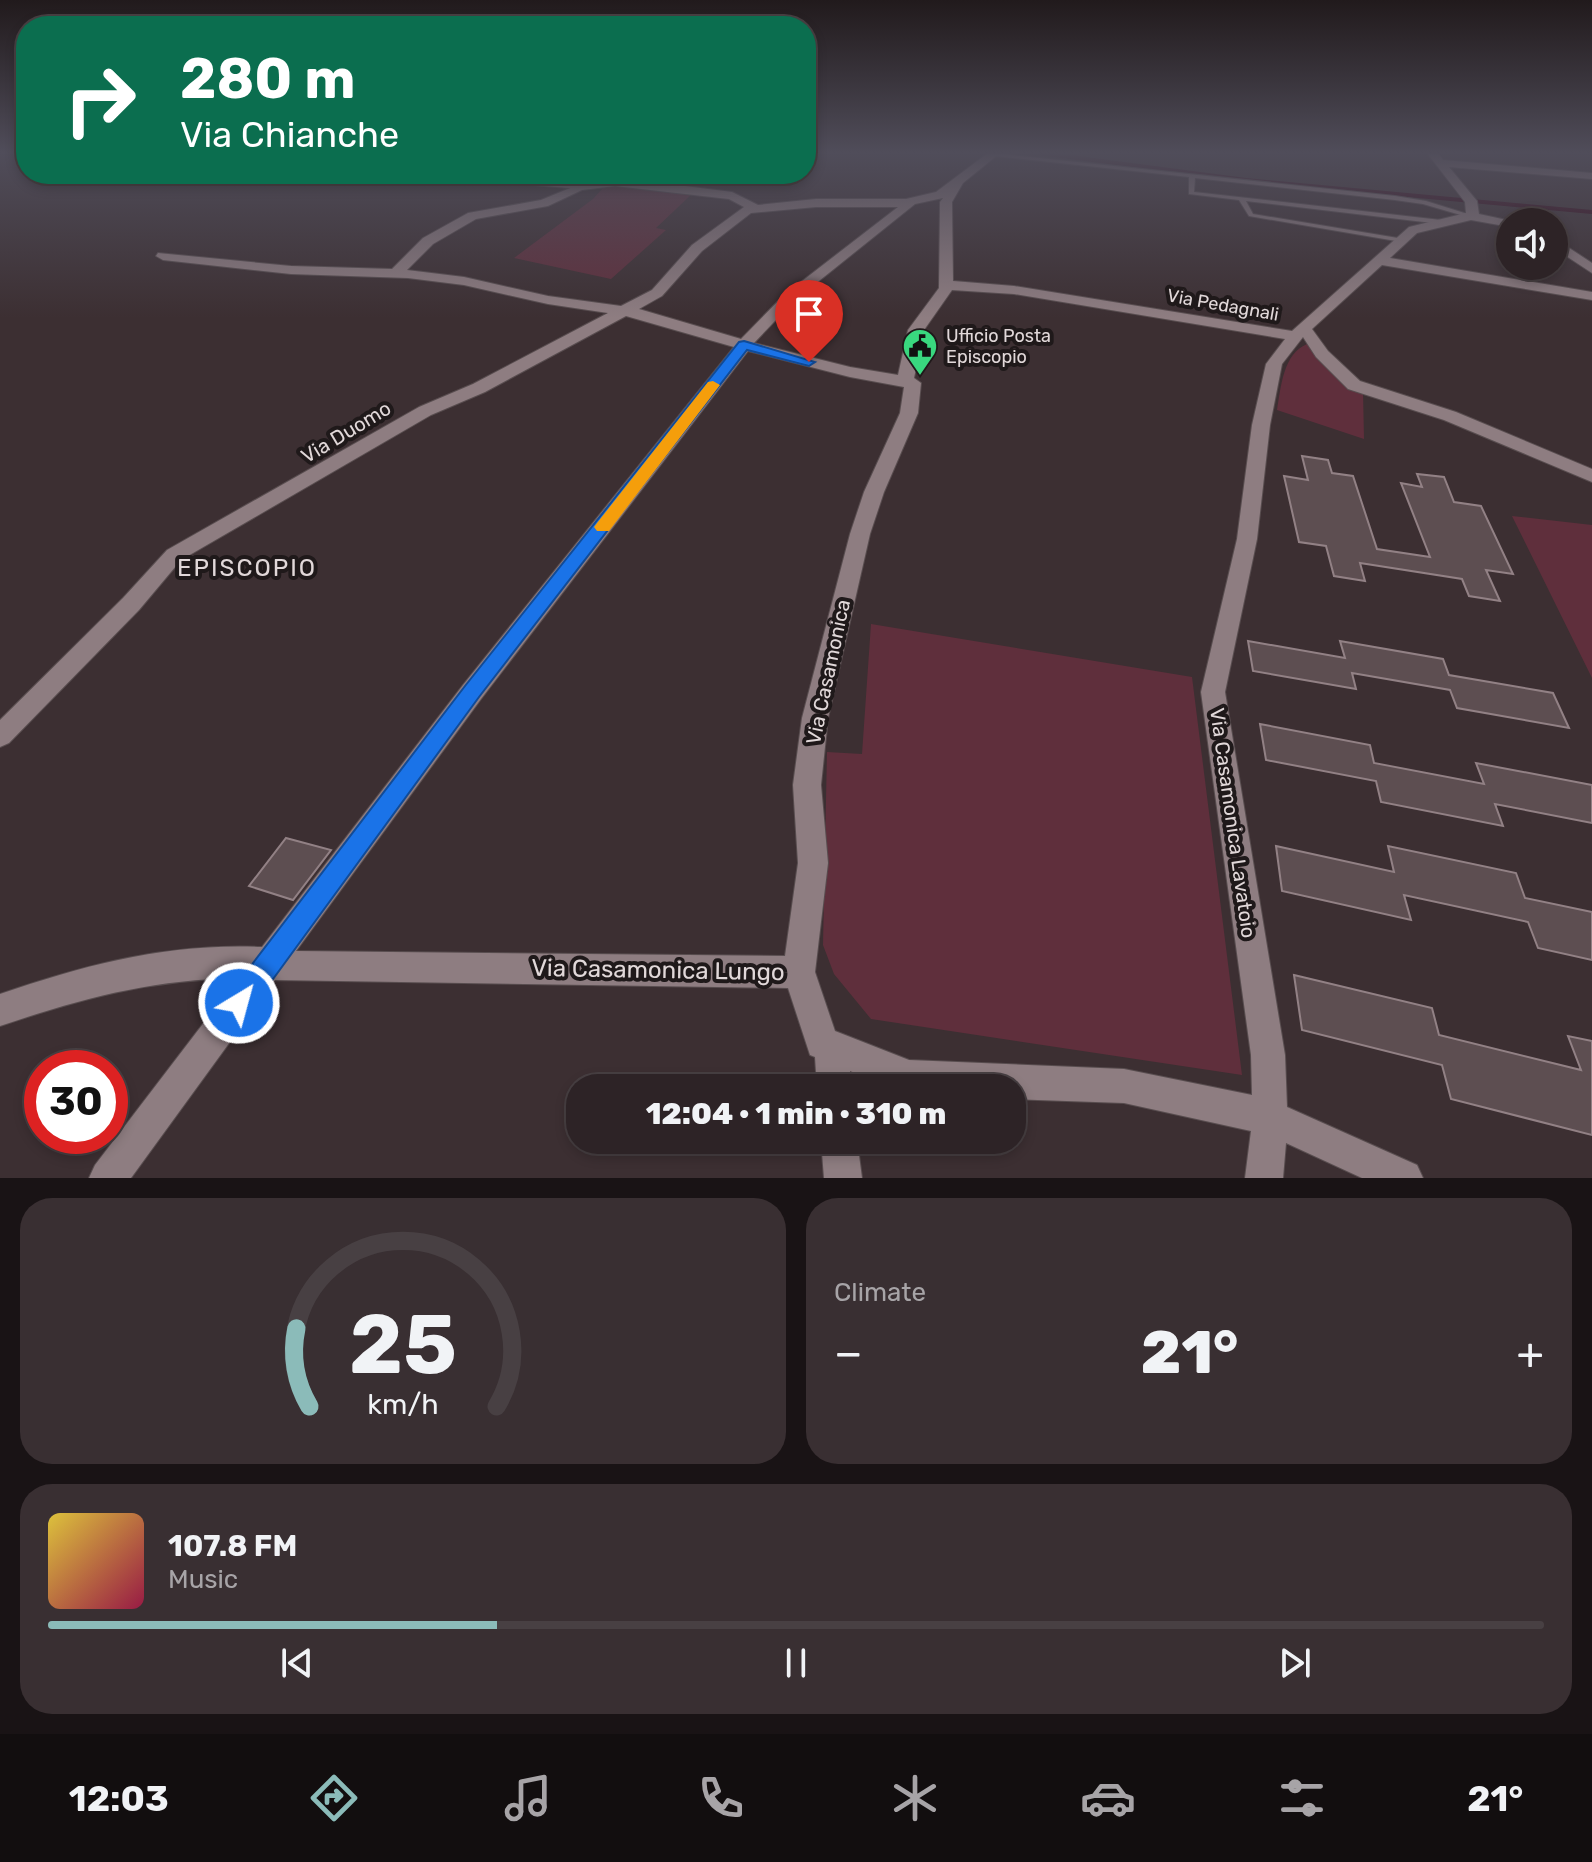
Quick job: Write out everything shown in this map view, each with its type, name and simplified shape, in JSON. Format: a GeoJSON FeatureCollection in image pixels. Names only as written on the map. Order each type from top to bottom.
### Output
{"type":"FeatureCollection","features":[{"type":"Feature","properties":{"kind":"street"},"geometry":{"type":"LineString","coordinates":[[394,275],[428,241],[472,216],[516,208]]}},
{"type":"Feature","properties":{"kind":"street"},"geometry":{"type":"LineString","coordinates":[[751,209],[774,208]]}},
{"type":"Feature","properties":{"kind":"street"},"geometry":{"type":"LineString","coordinates":[[108,1178],[472,692],[744,345],[789,298],[903,208]]}},
{"type":"Feature","properties":{"kind":"street"},"geometry":{"type":"LineString","coordinates":[[946,208],[946,285]]}},
{"type":"Feature","properties":{"kind":"street","name":"Via Pedagnali"},"geometry":{"type":"LineString","coordinates":[[946,285],[1014,290],[1300,332],[1413,230],[1441,222],[1465,208]]}},
{"type":"Feature","properties":{"kind":"street"},"geometry":{"type":"LineString","coordinates":[[1477,208],[1496,217]]}},
{"type":"Feature","properties":{"kind":"street","name":"Via Duomo"},"geometry":{"type":"LineString","coordinates":[[0,736],[131,604],[174,555],[425,411],[479,388],[657,293],[697,248],[751,209]]}},
{"type":"Feature","properties":{"kind":"street"},"geometry":{"type":"LineString","coordinates":[[1568,252],[1592,269]]}},
{"type":"Feature","properties":{"kind":"street"},"geometry":{"type":"LineString","coordinates":[[163,256],[291,270],[464,281],[548,300],[626,310],[850,372],[909,382]]}},
{"type":"Feature","properties":{"kind":"street"},"geometry":{"type":"LineString","coordinates":[[1379,260],[1592,296]]}},
{"type":"Feature","properties":{"kind":"street","name":"Via Casamonica"},"geometry":{"type":"LineString","coordinates":[[799,972],[813,863],[807,785],[815,718],[860,534],[874,492],[909,413],[909,382],[916,330],[946,285]]}},
{"type":"Feature","properties":{"kind":"street"},"geometry":{"type":"LineString","coordinates":[[1300,332],[1354,385],[1450,416],[1592,476]]}},
{"type":"Feature","properties":{"kind":"street","name":"Via Casamonica Lavatoio"},"geometry":{"type":"LineString","coordinates":[[1264,1178],[1270,1117],[1268,1055],[1213,692],[1247,539],[1261,425],[1274,364],[1300,332]]}},
{"type":"Feature","properties":{"kind":"street"},"geometry":{"type":"LineString","coordinates":[[0,751],[43,701],[43,693]]}},
{"type":"Feature","properties":{"kind":"street","name":"Via Casamonica Lungo"},"geometry":{"type":"LineString","coordinates":[[0,1010],[84,982],[193,965],[270,962],[292,967],[799,972],[822,1043],[832,1047]]}},
{"type":"Feature","properties":{"kind":"street"},"geometry":{"type":"LineString","coordinates":[[833,1074],[832,1047],[909,1077],[1124,1086],[1270,1117],[1377,1163],[1404,1178]]}},
{"type":"Feature","properties":{"kind":"street"},"geometry":{"type":"LineString","coordinates":[[840,1154],[843,1178]]}},
{"type":"Feature","properties":{"kind":"lane"},"geometry":{"type":"LineString","coordinates":[[1247,208],[1251,215],[1402,240]]}},
{"type":"Feature","properties":{"kind":"lane"},"geometry":{"type":"LineString","coordinates":[[1324,208],[1441,222]]}},
{"type":"Feature","properties":{"kind":"shaded area"},"geometry":{"type":"Polygon","coordinates":[[[581,208],[677,208],[656,228],[666,230],[611,279],[514,258],[581,208]]]}},
{"type":"Feature","properties":{"kind":"shaded area"},"geometry":{"type":"Polygon","coordinates":[[[1307,344],[1335,374],[1363,391],[1364,439],[1277,410],[1288,363],[1307,344]]]}},
{"type":"Feature","properties":{"kind":"shaded area"},"geometry":{"type":"Polygon","coordinates":[[[1512,516],[1592,525],[1592,678],[1512,516]]]}},
{"type":"Feature","properties":{"kind":"shaded area"},"geometry":{"type":"Polygon","coordinates":[[[871,624],[1192,677],[1242,1075],[871,1019],[834,974],[823,945],[827,752],[862,754],[871,624]]]}},
{"type":"Feature","properties":{"kind":"building"},"geometry":{"type":"Polygon","coordinates":[[[1302,456],[1328,460],[1332,473],[1353,476],[1377,549],[1430,557],[1401,483],[1422,487],[1417,474],[1444,477],[1454,502],[1481,506],[1513,574],[1486,570],[1500,601],[1469,596],[1462,579],[1360,563],[1365,581],[1334,576],[1326,546],[1299,542],[1284,476],[1308,480],[1302,456]]]}},
{"type":"Feature","properties":{"kind":"building"},"geometry":{"type":"Polygon","coordinates":[[[1248,641],[1345,658],[1340,641],[1443,659],[1449,675],[1553,693],[1569,728],[1457,708],[1450,690],[1352,673],[1356,689],[1253,671],[1248,641]]]}},
{"type":"Feature","properties":{"kind":"building"},"geometry":{"type":"Polygon","coordinates":[[[1260,724],[1370,745],[1374,763],[1484,784],[1476,763],[1592,785],[1592,823],[1495,804],[1503,826],[1381,802],[1376,781],[1266,760],[1260,724]]]}},
{"type":"Feature","properties":{"kind":"building"},"geometry":{"type":"Polygon","coordinates":[[[286,838],[331,850],[293,900],[249,886],[286,838]]]}},
{"type":"Feature","properties":{"kind":"building"},"geometry":{"type":"Polygon","coordinates":[[[1276,846],[1394,872],[1388,846],[1516,873],[1525,898],[1592,912],[1592,960],[1538,948],[1528,922],[1404,895],[1411,920],[1282,891],[1276,846]]]}},
{"type":"Feature","properties":{"kind":"building"},"geometry":{"type":"Polygon","coordinates":[[[1294,975],[1432,1008],[1439,1035],[1581,1070],[1568,1036],[1592,1041],[1592,1135],[1451,1099],[1442,1065],[1302,1030],[1294,975]]]}},
{"type":"Feature","properties":{"kind":"waterway"},"geometry":{"type":"LineString","coordinates":[[1548,208],[1592,212]]}},
{"type":"Feature","properties":{"kind":"slow traffic"},"geometry":{"type":"LineString","coordinates":[[603,527],[713,385]]}},
{"type":"Feature","properties":{"kind":"place","name":"Ufficio Posta Episcopio"},"geometry":{"type":"Point","coordinates":[920,377]}},
{"type":"Feature","properties":{"kind":"district","name":"EPISCOPIO"},"geometry":{"type":"Point","coordinates":[247,568]}},
{"type":"Feature","properties":{"kind":"route"},"geometry":{"type":"LineString","coordinates":[[239,1003],[472,692],[744,345],[809,362]]}}]}
